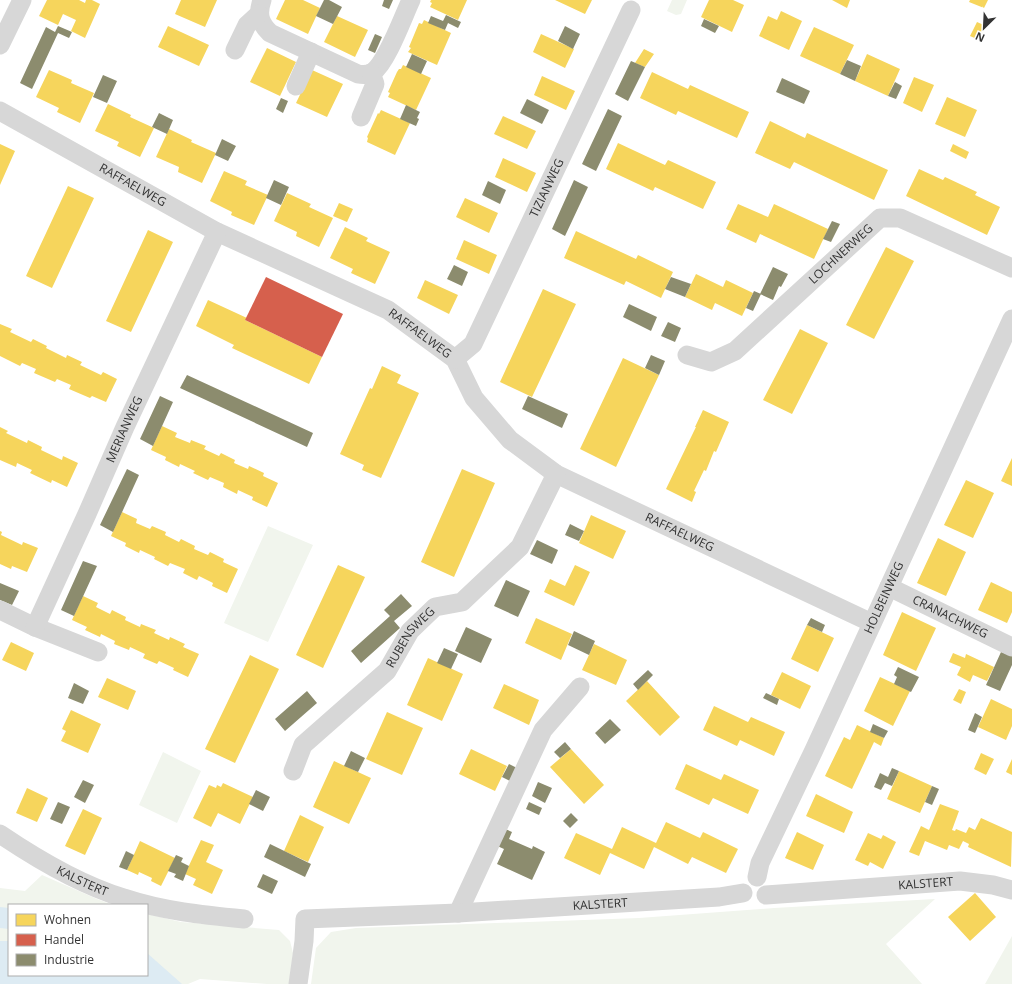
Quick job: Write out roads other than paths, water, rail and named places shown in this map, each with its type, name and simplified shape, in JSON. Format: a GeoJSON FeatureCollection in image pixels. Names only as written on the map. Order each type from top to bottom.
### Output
{"type":"FeatureCollection","features":[{"type":"Feature","properties":{"kind":"street"},"geometry":{"type":"LineString","coordinates":[[0,45],[22,0]]}},
{"type":"Feature","properties":{"kind":"street"},"geometry":{"type":"LineString","coordinates":[[260,7],[262,25],[270,33],[358,74],[365,75],[371,73],[382,62],[411,0]]}},
{"type":"Feature","properties":{"kind":"street"},"geometry":{"type":"LineString","coordinates":[[235,50],[247,25],[260,7]]}},
{"type":"Feature","properties":{"kind":"street","name":"TIZIANWEG"},"geometry":{"type":"LineString","coordinates":[[455,359],[473,344],[631,10]]}},
{"type":"Feature","properties":{"kind":"street"},"geometry":{"type":"LineString","coordinates":[[296,86],[311,52]]}},
{"type":"Feature","properties":{"kind":"street"},"geometry":{"type":"LineString","coordinates":[[361,117],[375,84],[371,73]]}},
{"type":"Feature","properties":{"kind":"street","name":"RAFFAELWEG"},"geometry":{"type":"LineString","coordinates":[[0,111],[217,232],[388,310],[455,359],[472,394],[510,440],[556,474],[644,517],[872,623]]}},
{"type":"Feature","properties":{"kind":"street","name":"LOCHNERWEG"},"geometry":{"type":"LineString","coordinates":[[686,355],[710,362],[735,351],[880,218],[900,218],[1012,268]]}},
{"type":"Feature","properties":{"kind":"street","name":"MERIANWEG"},"geometry":{"type":"LineString","coordinates":[[35,627],[125,427],[217,232]]}},
{"type":"Feature","properties":{"kind":"street","name":"HOLBEINWEG"},"geometry":{"type":"LineString","coordinates":[[757,877],[760,863],[872,623],[1007,342],[1012,319]]}},
{"type":"Feature","properties":{"kind":"street","name":"RUBENSWEG"},"geometry":{"type":"LineString","coordinates":[[293,771],[303,745],[387,670],[410,631],[435,607],[462,602],[520,547],[556,474]]}},
{"type":"Feature","properties":{"kind":"street","name":"CRANACHWEG"},"geometry":{"type":"LineString","coordinates":[[889,587],[1012,647]]}},
{"type":"Feature","properties":{"kind":"street"},"geometry":{"type":"LineString","coordinates":[[0,610],[35,627],[98,652]]}},
{"type":"Feature","properties":{"kind":"street"},"geometry":{"type":"LineString","coordinates":[[458,913],[543,730],[580,687]]}},
{"type":"Feature","properties":{"kind":"street","name":"KALSTERT"},"geometry":{"type":"LineString","coordinates":[[0,834],[68,874],[124,898],[147,904]]}},
{"type":"Feature","properties":{"kind":"street"},"geometry":{"type":"LineString","coordinates":[[742,893],[743,884],[748,879],[757,877],[764,881],[767,888],[766,895]]}},
{"type":"Feature","properties":{"kind":"street","name":"KALSTERT"},"geometry":{"type":"LineString","coordinates":[[298,984],[304,941],[305,919],[458,913],[719,897],[742,893],[747,899],[753,902],[761,901],[766,895],[960,881],[993,885],[1012,890]]}},
{"type":"Feature","properties":{"kind":"street","name":"KALSTERT"},"geometry":{"type":"LineString","coordinates":[[148,904],[197,915],[244,919]]}}]}
